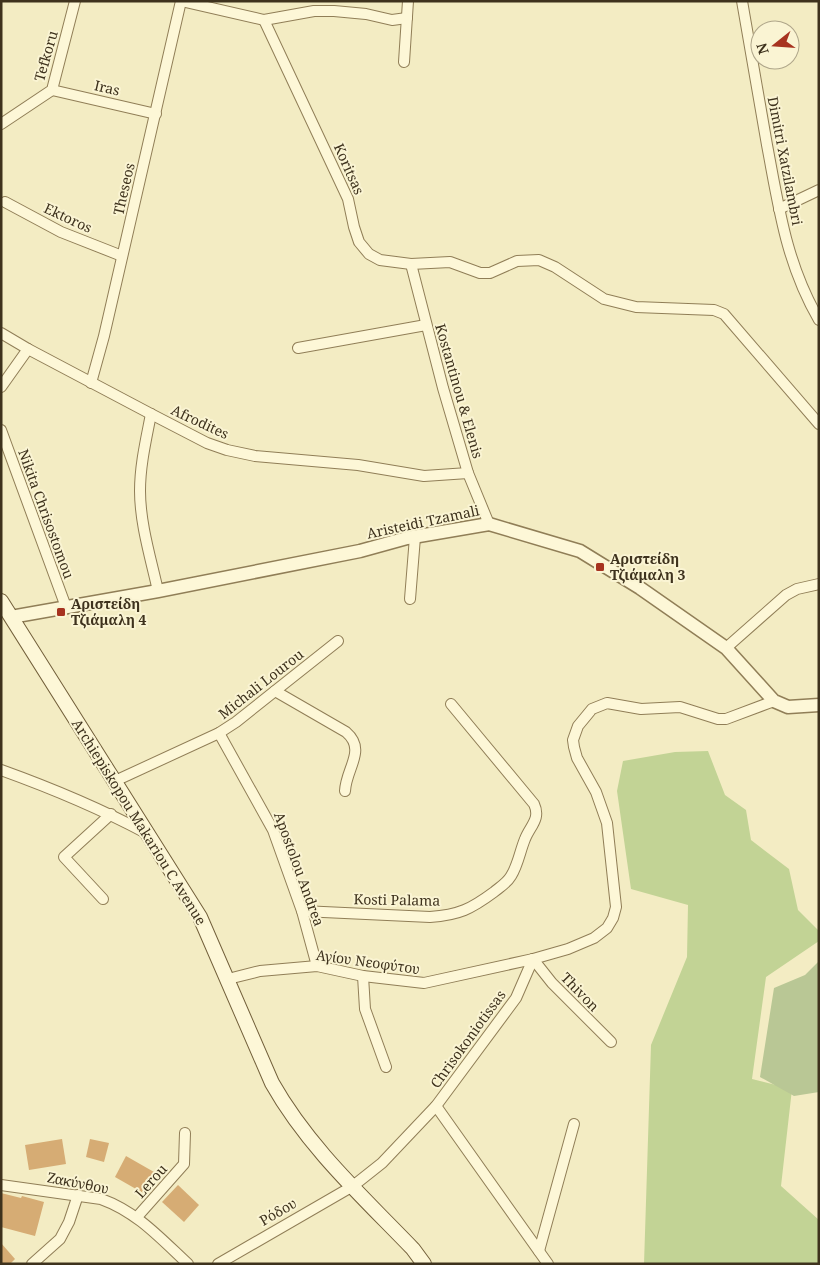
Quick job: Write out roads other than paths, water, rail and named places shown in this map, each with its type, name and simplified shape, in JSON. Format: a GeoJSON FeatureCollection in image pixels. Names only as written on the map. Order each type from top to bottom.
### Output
{"type":"FeatureCollection","features":[{"type":"Feature","properties":{"kind":"main road","name":"Archiepiskopou Makariou C Avenue"},"geometry":{"type":"LineString","coordinates":[[1,601],[6,618],[115,781],[200,917],[272,1083],[285,1106],[322,1153],[414,1249],[424,1264]]}},
{"type":"Feature","properties":{"kind":"street","name":"Tefkoru"},"geometry":{"type":"LineString","coordinates":[[1,124],[52,90],[75,1]]}},
{"type":"Feature","properties":{"kind":"street"},"geometry":{"type":"LineString","coordinates":[[181,1],[264,20],[324,11],[366,14],[392,20],[407,18]]}},
{"type":"Feature","properties":{"kind":"street","name":"Theseos"},"geometry":{"type":"LineString","coordinates":[[91,383],[104,336],[181,1]]}},
{"type":"Feature","properties":{"kind":"street"},"geometry":{"type":"LineString","coordinates":[[404,62],[408,1]]}},
{"type":"Feature","properties":{"kind":"street","name":"Dimitri Xatzilambri"},"geometry":{"type":"LineString","coordinates":[[742,1],[779,209],[792,261],[804,294],[819,320]]}},
{"type":"Feature","properties":{"kind":"street","name":"Koritsas"},"geometry":{"type":"LineString","coordinates":[[264,20],[348,199],[359,242],[369,254],[380,260],[411,264],[450,262],[480,273],[490,273],[517,260],[539,260],[555,267],[604,299],[636,307],[714,310],[724,314],[819,424]]}},
{"type":"Feature","properties":{"kind":"street","name":"Iras"},"geometry":{"type":"LineString","coordinates":[[52,90],[156,114]]}},
{"type":"Feature","properties":{"kind":"street"},"geometry":{"type":"LineString","coordinates":[[779,209],[819,190]]}},
{"type":"Feature","properties":{"kind":"street","name":"Ektoros"},"geometry":{"type":"LineString","coordinates":[[5,202],[62,232],[122,256]]}},
{"type":"Feature","properties":{"kind":"street","name":"Kostantinou & Elenis"},"geometry":{"type":"LineString","coordinates":[[411,264],[443,388],[468,473],[489,524]]}},
{"type":"Feature","properties":{"kind":"street"},"geometry":{"type":"LineString","coordinates":[[298,348],[426,325]]}},
{"type":"Feature","properties":{"kind":"street","name":"Afrodites"},"geometry":{"type":"LineString","coordinates":[[1,333],[91,383],[207,443],[226,450],[254,456],[358,465],[424,476],[468,473]]}},
{"type":"Feature","properties":{"kind":"street"},"geometry":{"type":"LineString","coordinates":[[1,387],[28,349]]}},
{"type":"Feature","properties":{"kind":"street"},"geometry":{"type":"LineString","coordinates":[[151,414],[141,472],[140,494],[158,591]]}},
{"type":"Feature","properties":{"kind":"street","name":"Nikita Chrisostomou"},"geometry":{"type":"LineString","coordinates":[[1,430],[66,607]]}},
{"type":"Feature","properties":{"kind":"street","name":"Aristeidi Tzamali"},"geometry":{"type":"LineString","coordinates":[[6,618],[158,591],[360,551],[415,537],[489,524],[580,551],[640,588],[726,648],[774,701]]}},
{"type":"Feature","properties":{"kind":"street"},"geometry":{"type":"LineString","coordinates":[[410,599],[415,537]]}},
{"type":"Feature","properties":{"kind":"street"},"geometry":{"type":"LineString","coordinates":[[726,648],[786,595],[797,589],[819,584]]}},
{"type":"Feature","properties":{"kind":"street","name":"Michali Lourou"},"geometry":{"type":"LineString","coordinates":[[115,781],[219,733],[236,722],[338,641]]}},
{"type":"Feature","properties":{"kind":"street"},"geometry":{"type":"LineString","coordinates":[[275,690],[353,738],[356,754],[347,775],[345,791]]}},
{"type":"Feature","properties":{"kind":"street"},"geometry":{"type":"LineString","coordinates":[[533,959],[568,949],[594,938],[607,928],[613,918],[616,906],[608,823],[596,792],[577,758],[574,747],[573,740],[584,716],[592,709],[611,703],[641,709],[680,707],[718,719],[726,719],[774,701],[788,707],[819,705]]}},
{"type":"Feature","properties":{"kind":"street","name":"Kosti Palama"},"geometry":{"type":"LineString","coordinates":[[302,911],[444,916],[459,913],[475,906],[508,882],[526,837],[536,820],[536,809],[534,804],[451,704]]}},
{"type":"Feature","properties":{"kind":"street","name":"Apostolou Andrea"},"geometry":{"type":"LineString","coordinates":[[219,733],[273,830],[302,911],[317,966]]}},
{"type":"Feature","properties":{"kind":"street"},"geometry":{"type":"LineString","coordinates":[[1,770],[111,814],[149,834]]}},
{"type":"Feature","properties":{"kind":"street"},"geometry":{"type":"LineString","coordinates":[[104,899],[64,857],[111,814]]}},
{"type":"Feature","properties":{"kind":"street","name":"Αγίου Νεοφύτου"},"geometry":{"type":"LineString","coordinates":[[228,979],[260,971],[317,966],[363,976],[424,983],[533,959]]}},
{"type":"Feature","properties":{"kind":"street","name":"Thivon"},"geometry":{"type":"LineString","coordinates":[[533,959],[552,983],[611,1042]]}},
{"type":"Feature","properties":{"kind":"street","name":"Chrisokoniotissas"},"geometry":{"type":"LineString","coordinates":[[353,1186],[382,1163],[436,1106],[516,998],[533,959]]}},
{"type":"Feature","properties":{"kind":"street"},"geometry":{"type":"LineString","coordinates":[[363,976],[365,1009],[386,1067]]}},
{"type":"Feature","properties":{"kind":"street"},"geometry":{"type":"LineString","coordinates":[[436,1106],[548,1264]]}},
{"type":"Feature","properties":{"kind":"street"},"geometry":{"type":"LineString","coordinates":[[539,1251],[574,1124]]}},
{"type":"Feature","properties":{"kind":"street","name":"Lerou"},"geometry":{"type":"LineString","coordinates":[[137,1217],[184,1164],[185,1133]]}},
{"type":"Feature","properties":{"kind":"street","name":"Ζακύνθου"},"geometry":{"type":"LineString","coordinates":[[1,1185],[78,1195],[101,1199],[114,1204],[137,1217],[188,1264]]}},
{"type":"Feature","properties":{"kind":"street","name":"Ρόδου"},"geometry":{"type":"LineString","coordinates":[[218,1264],[353,1186]]}},
{"type":"Feature","properties":{"kind":"street"},"geometry":{"type":"LineString","coordinates":[[32,1264],[60,1240],[69,1222],[78,1195]]}},
{"type":"Feature","properties":{"kind":"place","name":"Αριστείδη Τζιάμαλη 3"},"geometry":{"type":"Point","coordinates":[600,567]}},
{"type":"Feature","properties":{"kind":"place","name":"Αριστείδη Τζιάμαλη 4"},"geometry":{"type":"Point","coordinates":[61,612]}}]}
